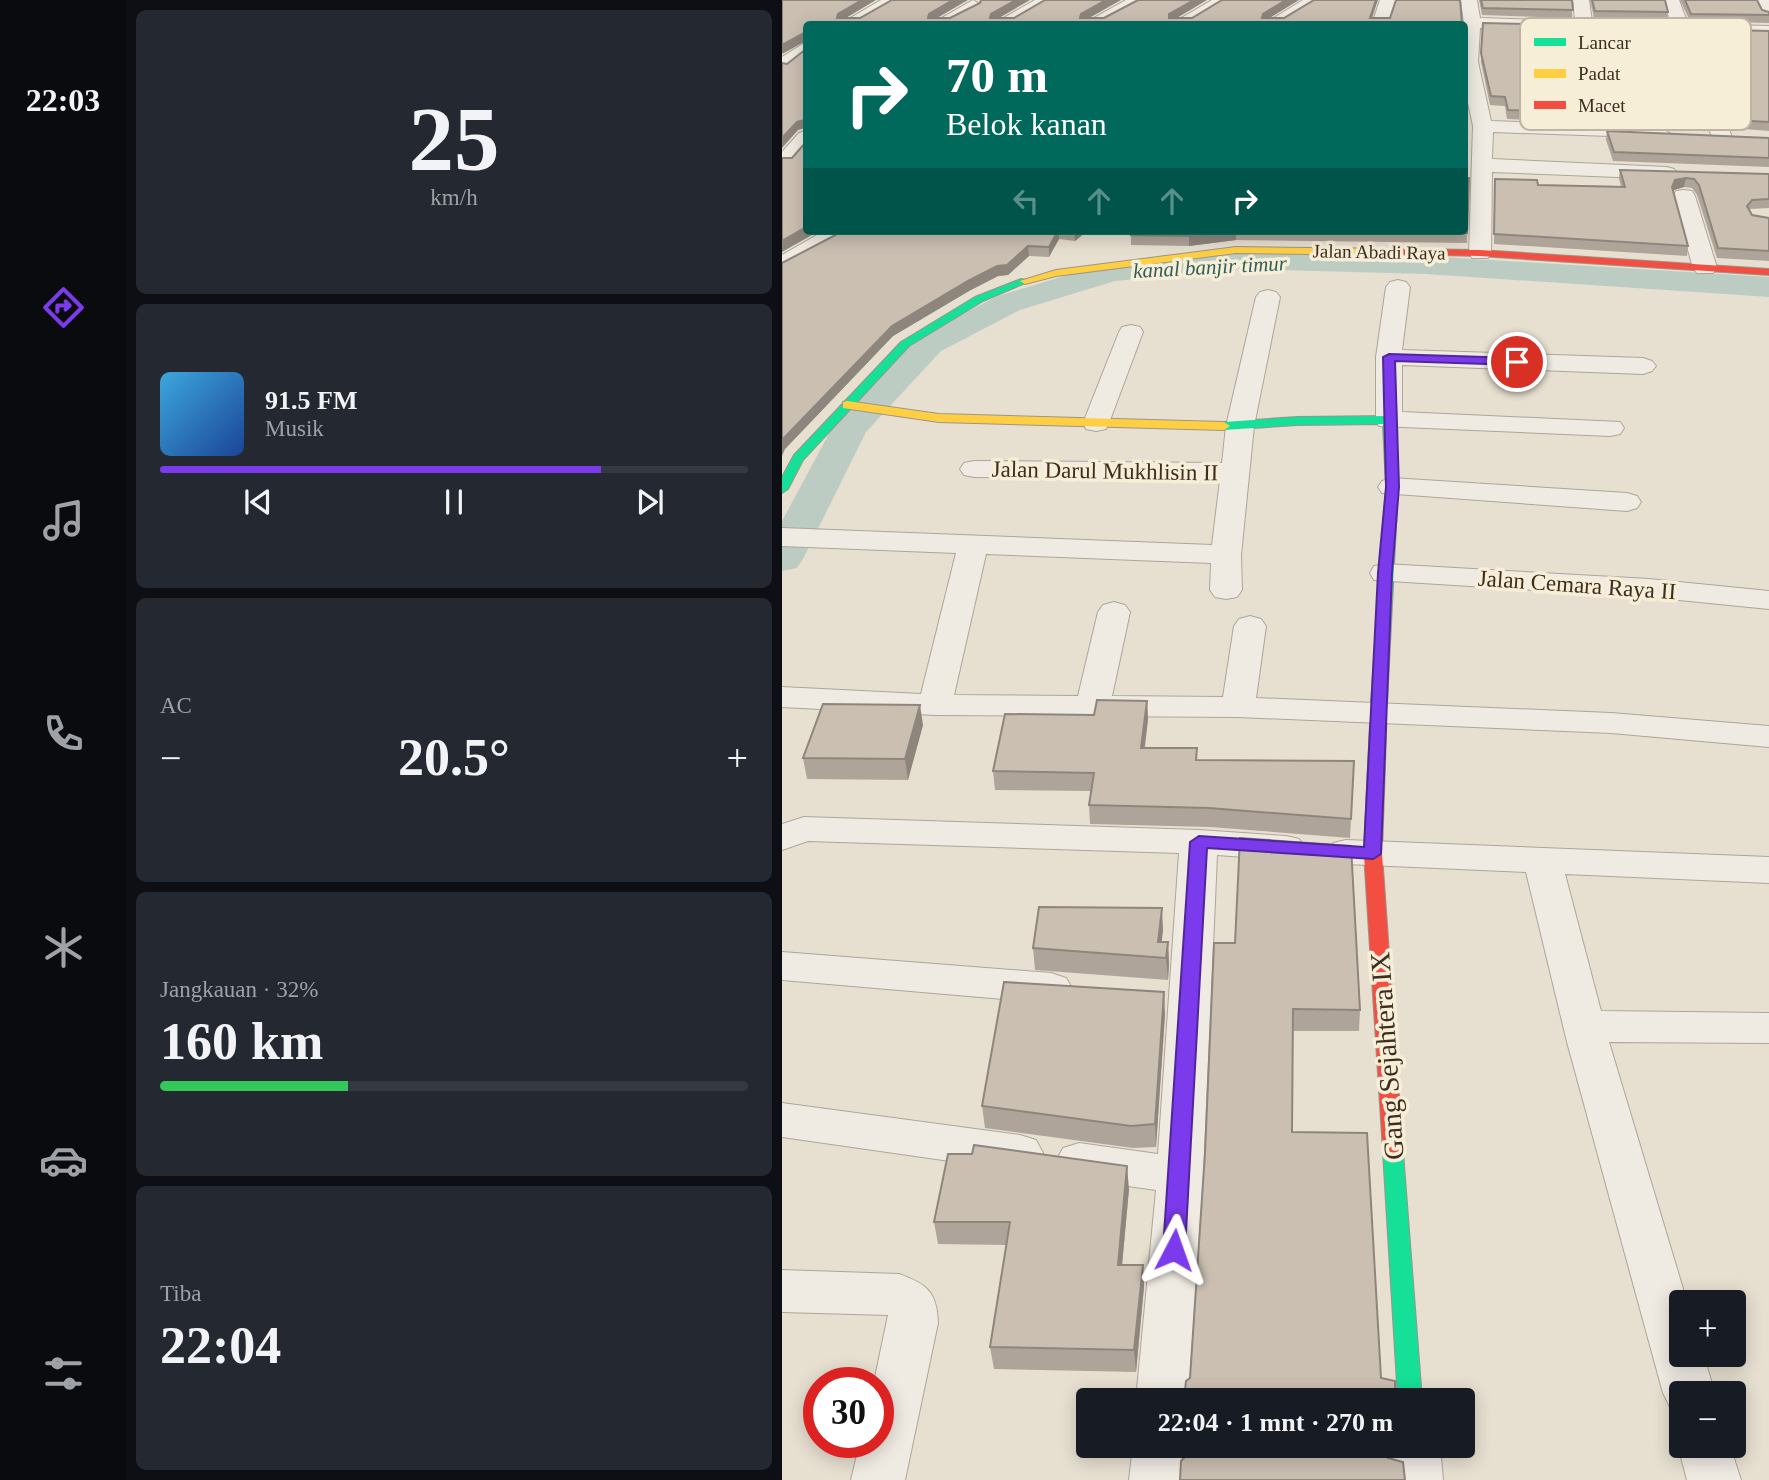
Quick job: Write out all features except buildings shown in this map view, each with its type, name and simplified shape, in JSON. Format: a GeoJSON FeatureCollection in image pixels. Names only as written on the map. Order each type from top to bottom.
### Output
{"type":"FeatureCollection","features":[{"type":"Feature","properties":{"kind":"street"},"geometry":{"type":"LineString","coordinates":[[854,21],[893,0]]}},
{"type":"Feature","properties":{"kind":"street"},"geometry":{"type":"LineString","coordinates":[[1007,21],[1048,0]]}},
{"type":"Feature","properties":{"kind":"street"},"geometry":{"type":"LineString","coordinates":[[1097,21],[1139,0]]}},
{"type":"Feature","properties":{"kind":"street"},"geometry":{"type":"LineString","coordinates":[[1185,21],[1224,0]]}},
{"type":"Feature","properties":{"kind":"street"},"geometry":{"type":"LineString","coordinates":[[1278,21],[1315,0]]}},
{"type":"Feature","properties":{"kind":"street"},"geometry":{"type":"LineString","coordinates":[[1381,21],[1388,0]]}},
{"type":"Feature","properties":{"kind":"street"},"geometry":{"type":"LineString","coordinates":[[1468,54],[1472,23],[1469,0]]}},
{"type":"Feature","properties":{"kind":"street"},"geometry":{"type":"LineString","coordinates":[[1581,0],[1583,18]]}},
{"type":"Feature","properties":{"kind":"street"},"geometry":{"type":"LineString","coordinates":[[1671,0],[1678,18]]}},
{"type":"Feature","properties":{"kind":"street"},"geometry":{"type":"LineString","coordinates":[[1763,0],[1769,13]]}},
{"type":"Feature","properties":{"kind":"street"},"geometry":{"type":"LineString","coordinates":[[944,21],[973,5]]}},
{"type":"Feature","properties":{"kind":"street"},"geometry":{"type":"LineString","coordinates":[[1472,23],[1520,24]]}},
{"type":"Feature","properties":{"kind":"street"},"geometry":{"type":"LineString","coordinates":[[1751,31],[1769,31]]}},
{"type":"Feature","properties":{"kind":"street"},"geometry":{"type":"LineString","coordinates":[[782,41],[803,44]]}},
{"type":"Feature","properties":{"kind":"street"},"geometry":{"type":"LineString","coordinates":[[782,66],[803,48]]}},
{"type":"Feature","properties":{"kind":"street"},"geometry":{"type":"LineString","coordinates":[[1468,66],[1483,126],[1482,165],[1473,205],[1480,253]]}},
{"type":"Feature","properties":{"kind":"street"},"geometry":{"type":"LineString","coordinates":[[1483,126],[1520,127]]}},
{"type":"Feature","properties":{"kind":"street"},"geometry":{"type":"LineString","coordinates":[[1585,130],[1746,138]]}},
{"type":"Feature","properties":{"kind":"street"},"geometry":{"type":"LineString","coordinates":[[1719,130],[1722,137]]}},
{"type":"Feature","properties":{"kind":"street"},"geometry":{"type":"LineString","coordinates":[[783,161],[803,140]]}},
{"type":"Feature","properties":{"kind":"street"},"geometry":{"type":"LineString","coordinates":[[783,161],[803,162]]}},
{"type":"Feature","properties":{"kind":"street"},"geometry":{"type":"LineString","coordinates":[[1482,165],[1693,173]]}},
{"type":"Feature","properties":{"kind":"street"},"geometry":{"type":"LineString","coordinates":[[1684,196],[1705,268]]}},
{"type":"Feature","properties":{"kind":"street"},"geometry":{"type":"LineString","coordinates":[[782,264],[833,235]]}},
{"type":"Feature","properties":{"kind":"street","name":"Jalan Abadi Raya"},"geometry":{"type":"LineString","coordinates":[[782,489],[798,458],[855,406],[904,344],[979,299],[1012,284],[1056,273],[1236,250],[1480,253],[1769,272]]}},
{"type":"Feature","properties":{"kind":"street"},"geometry":{"type":"LineString","coordinates":[[1389,420],[1389,357],[1398,287]]}},
{"type":"Feature","properties":{"kind":"street"},"geometry":{"type":"LineString","coordinates":[[1226,590],[1226,555],[1240,426],[1268,298]]}},
{"type":"Feature","properties":{"kind":"street"},"geometry":{"type":"LineString","coordinates":[[1096,423],[1131,332]]}},
{"type":"Feature","properties":{"kind":"street"},"geometry":{"type":"LineString","coordinates":[[1389,357],[1643,366]]}},
{"type":"Feature","properties":{"kind":"street"},"geometry":{"type":"LineString","coordinates":[[855,406],[939,418],[1096,423],[1240,426],[1297,421],[1389,420],[1610,428]]}},
{"type":"Feature","properties":{"kind":"street","name":"Gang Sejahtera IX"},"geometry":{"type":"LineString","coordinates":[[1389,420],[1392,487],[1385,573],[1373,854],[1409,1388]]}},
{"type":"Feature","properties":{"kind":"street","name":"Jalan Darul Mukhlisin II"},"geometry":{"type":"LineString","coordinates":[[974,469],[1236,472]]}},
{"type":"Feature","properties":{"kind":"street"},"geometry":{"type":"LineString","coordinates":[[1392,487],[1627,502]]}},
{"type":"Feature","properties":{"kind":"street"},"geometry":{"type":"LineString","coordinates":[[784,538],[1226,555]]}},
{"type":"Feature","properties":{"kind":"street"},"geometry":{"type":"LineString","coordinates":[[934,705],[973,544]]}},
{"type":"Feature","properties":{"kind":"street","name":"Jalan Cemara Raya II"},"geometry":{"type":"LineString","coordinates":[[1385,573],[1649,588],[1769,600]]}},
{"type":"Feature","properties":{"kind":"street"},"geometry":{"type":"LineString","coordinates":[[1093,706],[1114,612]]}},
{"type":"Feature","properties":{"kind":"street"},"geometry":{"type":"LineString","coordinates":[[1238,707],[1250,626]]}},
{"type":"Feature","properties":{"kind":"street"},"geometry":{"type":"LineString","coordinates":[[782,697],[934,705],[1238,707],[1611,723],[1769,737]]}},
{"type":"Feature","properties":{"kind":"street"},"geometry":{"type":"LineString","coordinates":[[782,838],[804,829],[1199,842],[1373,854],[1769,870]]}},
{"type":"Feature","properties":{"kind":"street"},"geometry":{"type":"LineString","coordinates":[[1163,1388],[1180,1175],[1170,998],[1199,842]]}},
{"type":"Feature","properties":{"kind":"street"},"geometry":{"type":"LineString","coordinates":[[1542,860],[1584,1026],[1686,1381]]}},
{"type":"Feature","properties":{"kind":"street"},"geometry":{"type":"LineString","coordinates":[[782,966],[1082,990]]}},
{"type":"Feature","properties":{"kind":"street"},"geometry":{"type":"LineString","coordinates":[[1584,1026],[1769,1028]]}},
{"type":"Feature","properties":{"kind":"street"},"geometry":{"type":"LineString","coordinates":[[782,1120],[1180,1175]]}},
{"type":"Feature","properties":{"kind":"street"},"geometry":{"type":"LineString","coordinates":[[782,1291],[899,1295],[913,1306],[913,1323],[878,1480]]}},
{"type":"Feature","properties":{"kind":"street"},"geometry":{"type":"LineString","coordinates":[[1156,1480],[1158,1458]]}},
{"type":"Feature","properties":{"kind":"street"},"geometry":{"type":"LineString","coordinates":[[1415,1458],[1416,1480]]}},
{"type":"Feature","properties":{"kind":"street"},"geometry":{"type":"LineString","coordinates":[[1708,1458],[1714,1480]]}},
{"type":"Feature","properties":{"kind":"waterway","name":"kanal banjir timur"},"geometry":{"type":"LineString","coordinates":[[782,559],[850,428],[929,344],[1009,303],[1112,272],[1239,260],[1425,265],[1769,287]]}},
{"type":"Feature","properties":{"kind":"traffic: fast"},"geometry":{"type":"LineString","coordinates":[[782,489],[798,458],[905,344],[979,299],[1025,281]]}},
{"type":"Feature","properties":{"kind":"traffic: fast"},"geometry":{"type":"LineString","coordinates":[[1224,426],[1297,421],[1389,420],[1392,487],[1379,703]]}},
{"type":"Feature","properties":{"kind":"traffic: fast"},"geometry":{"type":"LineString","coordinates":[[1393,1152],[1409,1388]]}},
{"type":"Feature","properties":{"kind":"traffic: slow"},"geometry":{"type":"LineString","coordinates":[[1025,281],[1056,273],[1236,250],[1400,252]]}},
{"type":"Feature","properties":{"kind":"traffic: slow"},"geometry":{"type":"LineString","coordinates":[[847,405],[939,418],[1224,426]]}},
{"type":"Feature","properties":{"kind":"traffic: jam"},"geometry":{"type":"LineString","coordinates":[[1400,252],[1480,253],[1769,272]]}},
{"type":"Feature","properties":{"kind":"traffic: jam"},"geometry":{"type":"LineString","coordinates":[[1379,703],[1373,854],[1393,1152]]}},
{"type":"Feature","properties":{"kind":"route"},"geometry":{"type":"LineString","coordinates":[[1174,1250],[1199,842],[1373,854],[1385,573],[1392,487],[1389,357],[1517,362]]}}]}
